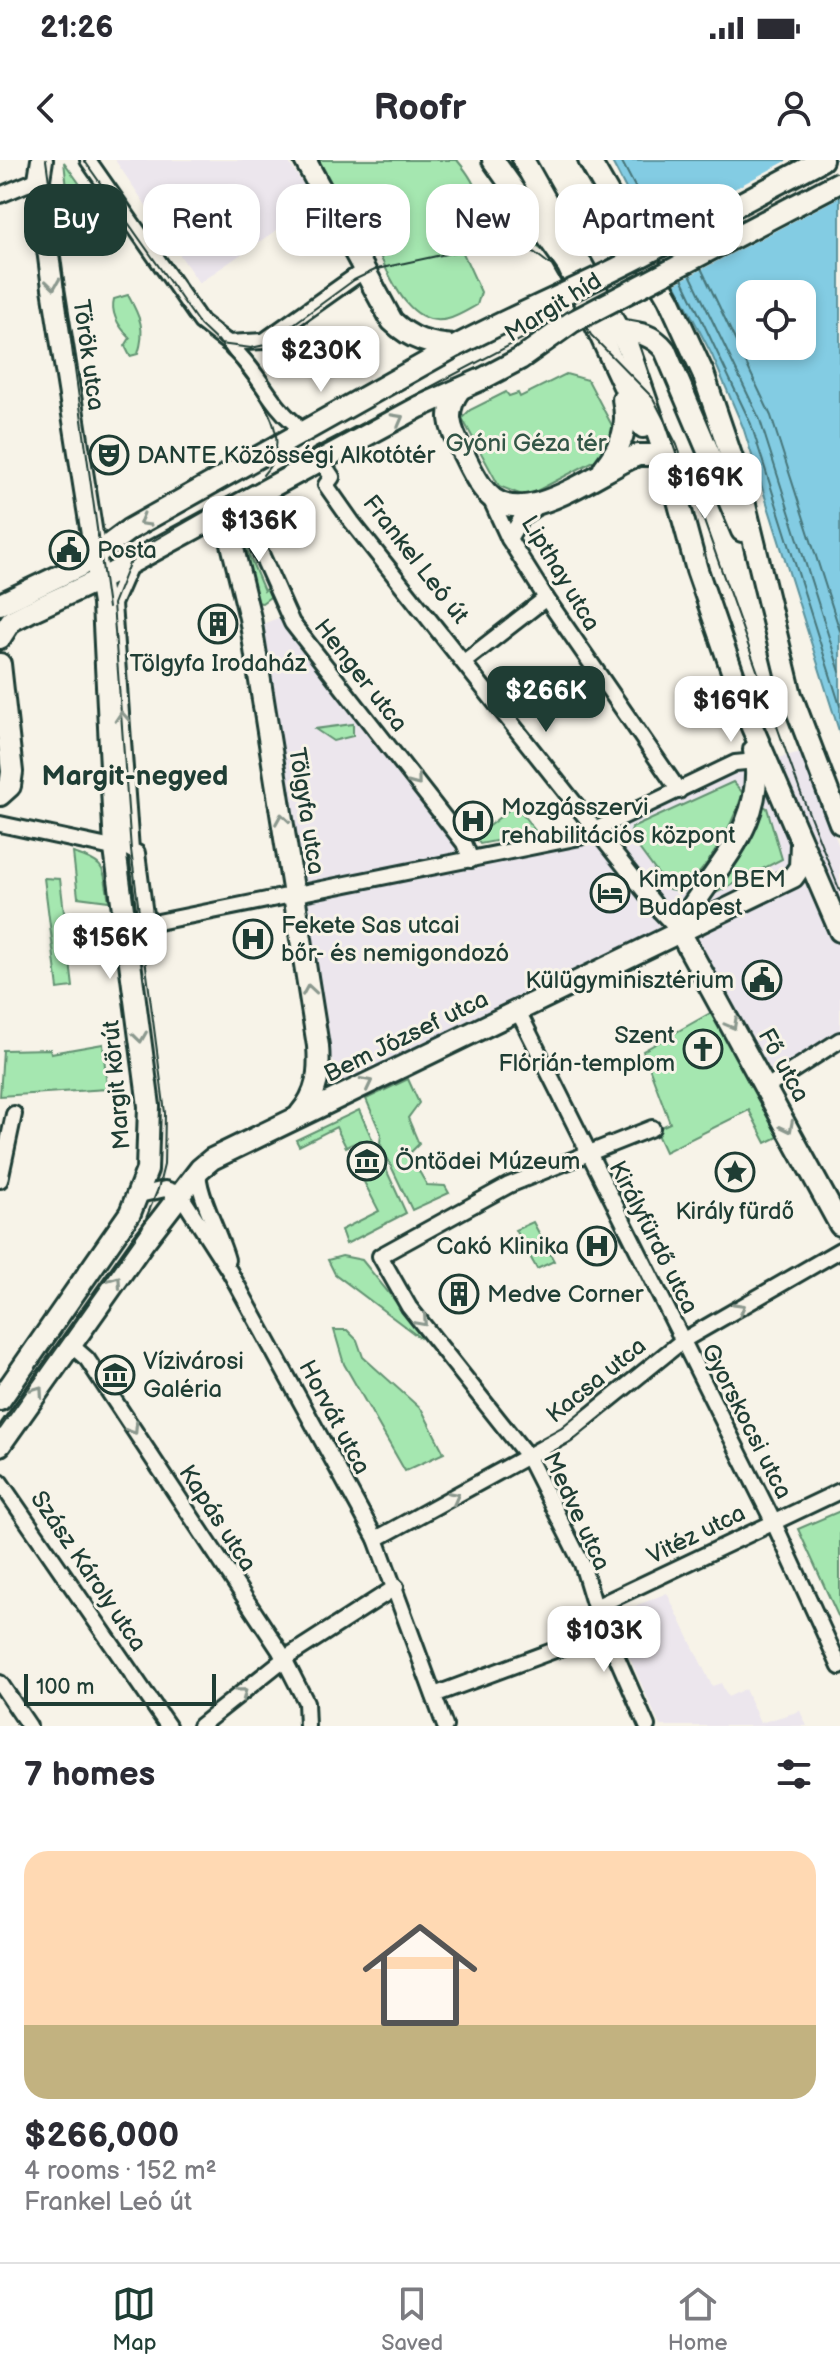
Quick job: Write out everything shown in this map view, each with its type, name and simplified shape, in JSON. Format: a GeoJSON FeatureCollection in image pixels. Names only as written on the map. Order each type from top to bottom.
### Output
{"type":"FeatureCollection","features":[{"type":"Feature","properties":{"kind":"main road"},"geometry":{"type":"LineString","coordinates":[[305,160],[392,321],[410,337],[444,349]]}},
{"type":"Feature","properties":{"kind":"main road"},"geometry":{"type":"LineString","coordinates":[[493,160],[545,229],[568,266],[665,469]]}},
{"type":"Feature","properties":{"kind":"main road"},"geometry":{"type":"LineString","coordinates":[[523,160],[620,331],[749,720],[840,931]]}},
{"type":"Feature","properties":{"kind":"main road"},"geometry":{"type":"LineString","coordinates":[[589,160],[637,240],[703,373],[738,476],[791,695],[840,823]]}},
{"type":"Feature","properties":{"kind":"main road","name":"Margit híd"},"geometry":{"type":"LineString","coordinates":[[444,349],[627,264],[822,160]]}},
{"type":"Feature","properties":{"kind":"main road","name":"Török utca"},"geometry":{"type":"LineString","coordinates":[[40,166],[75,440],[95,556]]}},
{"type":"Feature","properties":{"kind":"main road","name":"Margit híd"},"geometry":{"type":"LineString","coordinates":[[462,388],[520,359],[572,322],[840,182]]}},
{"type":"Feature","properties":{"kind":"main road"},"geometry":{"type":"LineString","coordinates":[[597,327],[649,335],[665,350],[736,518],[758,554]]}},
{"type":"Feature","properties":{"kind":"main road"},"geometry":{"type":"LineString","coordinates":[[4,621],[130,529],[444,349]]}},
{"type":"Feature","properties":{"kind":"main road"},"geometry":{"type":"LineString","coordinates":[[601,472],[618,452],[626,430],[617,372]]}},
{"type":"Feature","properties":{"kind":"main road"},"geometry":{"type":"LineString","coordinates":[[462,388],[451,402],[450,425],[488,495],[521,507],[538,506],[638,455],[665,469]]}},
{"type":"Feature","properties":{"kind":"main road"},"geometry":{"type":"LineString","coordinates":[[4,621],[100,579],[419,407],[462,388]]}},
{"type":"Feature","properties":{"kind":"main road","name":"Tölgyfa utca"},"geometry":{"type":"LineString","coordinates":[[231,509],[230,536],[250,618],[319,1066],[314,1095],[297,1117]]}},
{"type":"Feature","properties":{"kind":"main road","name":"Margit körút"},"geometry":{"type":"LineString","coordinates":[[0,1400],[116,1235],[139,1195],[150,1153],[149,1106],[100,579],[95,556]]}},
{"type":"Feature","properties":{"kind":"main road"},"geometry":{"type":"LineString","coordinates":[[0,664],[12,772],[10,786],[0,795]]}},
{"type":"Feature","properties":{"kind":"main road"},"geometry":{"type":"LineString","coordinates":[[680,932],[684,919],[736,845],[751,815],[758,791],[749,720]]}},
{"type":"Feature","properties":{"kind":"main road","name":"Bem József utca"},"geometry":{"type":"LineString","coordinates":[[200,1169],[224,1152],[793,877],[800,867],[801,844]]}},
{"type":"Feature","properties":{"kind":"main road","name":"Fő utca"},"geometry":{"type":"LineString","coordinates":[[680,932],[839,1223]]}},
{"type":"Feature","properties":{"kind":"main road"},"geometry":{"type":"LineString","coordinates":[[2,1441],[200,1169]]}},
{"type":"Feature","properties":{"kind":"street"},"geometry":{"type":"LineString","coordinates":[[88,160],[201,322],[214,335],[234,347],[251,365],[283,414],[294,423]]}},
{"type":"Feature","properties":{"kind":"street"},"geometry":{"type":"LineString","coordinates":[[0,195],[40,166]]}},
{"type":"Feature","properties":{"kind":"street"},"geometry":{"type":"LineString","coordinates":[[234,347],[264,341],[364,270]]}},
{"type":"Feature","properties":{"kind":"street","name":"Frankel Leó út"},"geometry":{"type":"LineString","coordinates":[[326,468],[332,477],[326,485],[352,522],[599,830],[660,911],[680,932]]}},
{"type":"Feature","properties":{"kind":"street","name":"Lipthay utca"},"geometry":{"type":"LineString","coordinates":[[488,495],[501,515],[509,539],[546,598],[679,791]]}},
{"type":"Feature","properties":{"kind":"street"},"geometry":{"type":"LineString","coordinates":[[509,539],[522,517],[538,506]]}},
{"type":"Feature","properties":{"kind":"street","name":"Henger utca"},"geometry":{"type":"LineString","coordinates":[[231,509],[254,538],[292,623],[464,843],[471,860]]}},
{"type":"Feature","properties":{"kind":"street","name":"Margit körút"},"geometry":{"type":"LineString","coordinates":[[131,563],[113,604],[123,850],[137,853],[145,915],[153,923],[294,896]]}},
{"type":"Feature","properties":{"kind":"street"},"geometry":{"type":"LineString","coordinates":[[464,662],[546,598]]}},
{"type":"Feature","properties":{"kind":"street"},"geometry":{"type":"LineString","coordinates":[[294,896],[599,830],[735,763],[756,761],[776,784]]}},
{"type":"Feature","properties":{"kind":"street"},"geometry":{"type":"LineString","coordinates":[[0,824],[123,850]]}},
{"type":"Feature","properties":{"kind":"street","name":"Királyfürdő utca"},"geometry":{"type":"LineString","coordinates":[[518,1011],[682,1341]]}},
{"type":"Feature","properties":{"kind":"street"},"geometry":{"type":"LineString","coordinates":[[767,1087],[840,1040]]}},
{"type":"Feature","properties":{"kind":"street"},"geometry":{"type":"LineString","coordinates":[[0,1180],[14,1114]]}},
{"type":"Feature","properties":{"kind":"street"},"geometry":{"type":"LineString","coordinates":[[586,1152],[652,1128]]}},
{"type":"Feature","properties":{"kind":"street","name":"Medve utca"},"geometry":{"type":"LineString","coordinates":[[586,1152],[501,1189],[380,1256],[409,1307],[528,1457],[582,1564],[595,1607],[647,1726]]}},
{"type":"Feature","properties":{"kind":"street","name":"Horvát utca"},"geometry":{"type":"LineString","coordinates":[[200,1169],[198,1188],[222,1238],[230,1272]]}},
{"type":"Feature","properties":{"kind":"street"},"geometry":{"type":"LineString","coordinates":[[139,1195],[165,1189],[180,1194]]}},
{"type":"Feature","properties":{"kind":"street","name":"Horvát utca"},"geometry":{"type":"LineString","coordinates":[[180,1194],[230,1272],[376,1539],[445,1726]]}},
{"type":"Feature","properties":{"kind":"street","name":"Kacsa utca"},"geometry":{"type":"LineString","coordinates":[[376,1539],[566,1435],[682,1341],[840,1250]]}},
{"type":"Feature","properties":{"kind":"street","name":"Gyorskocsi utca"},"geometry":{"type":"LineString","coordinates":[[682,1341],[834,1640]]}},
{"type":"Feature","properties":{"kind":"street","name":"Kapás utca"},"geometry":{"type":"LineString","coordinates":[[71,1345],[87,1359],[282,1655],[306,1702],[307,1726]]}},
{"type":"Feature","properties":{"kind":"street","name":"Szász Károly utca"},"geometry":{"type":"LineString","coordinates":[[0,1482],[168,1726]]}},
{"type":"Feature","properties":{"kind":"street","name":"Vitéz utca"},"geometry":{"type":"LineString","coordinates":[[595,1607],[840,1491]]}},
{"type":"Feature","properties":{"kind":"street"},"geometry":{"type":"LineString","coordinates":[[200,1726],[282,1655],[396,1587]]}},
{"type":"Feature","properties":{"kind":"street"},"geometry":{"type":"LineString","coordinates":[[434,1695],[606,1631]]}},
{"type":"Feature","properties":{"kind":"street"},"geometry":{"type":"LineString","coordinates":[[834,1640],[840,1667]]}},
{"type":"Feature","properties":{"kind":"street"},"geometry":{"type":"LineString","coordinates":[[0,1683],[29,1726]]}},
{"type":"Feature","properties":{"kind":"shaded area"},"geometry":{"type":"Polygon","coordinates":[[[115,160],[287,160],[303,184],[276,184],[276,230],[260,241],[260,184],[143,184],[143,201],[115,160]]]}},
{"type":"Feature","properties":{"kind":"shaded area"},"geometry":{"type":"Polygon","coordinates":[[[181,256],[238,256],[199,283],[181,256]]]}},
{"type":"Feature","properties":{"kind":"shaded area"},"geometry":{"type":"Polygon","coordinates":[[[281,617],[457,844],[464,868],[593,840],[751,765],[801,752],[840,849],[840,1052],[778,1091],[691,936],[351,1103],[320,1031],[257,626],[281,617]]]}},
{"type":"Feature","properties":{"kind":"shaded area"},"geometry":{"type":"Polygon","coordinates":[[[667,1593],[712,1686],[721,1683],[728,1697],[745,1689],[760,1723],[800,1711],[807,1726],[660,1726],[611,1616],[667,1593]]]}},
{"type":"Feature","properties":{"kind":"green space"},"geometry":{"type":"Polygon","coordinates":[[[319,160],[457,160],[473,184],[426,184],[426,256],[464,256],[481,292],[477,305],[451,318],[434,320],[411,308],[394,284],[380,256],[410,256],[410,184],[332,184],[319,160]]]}},
{"type":"Feature","properties":{"kind":"green space"},"geometry":{"type":"Polygon","coordinates":[[[64,162],[80,184],[67,184],[64,162]]]}},
{"type":"Feature","properties":{"kind":"green space"},"geometry":{"type":"Polygon","coordinates":[[[539,240],[552,258],[539,248],[539,240]]]}},
{"type":"Feature","properties":{"kind":"green space"},"geometry":{"type":"Polygon","coordinates":[[[128,295],[142,330],[138,354],[130,356],[125,346],[130,338],[113,310],[114,299],[128,295]]]}},
{"type":"Feature","properties":{"kind":"green space","name":"Gyóni Géza tér"},"geometry":{"type":"Polygon","coordinates":[[[566,374],[588,380],[617,435],[609,453],[531,494],[522,495],[499,486],[462,418],[470,410],[506,392],[509,396],[518,393],[520,397],[566,374]]]}},
{"type":"Feature","properties":{"kind":"green space"},"geometry":{"type":"Polygon","coordinates":[[[243,541],[251,542],[246,548],[264,591],[269,586],[273,595],[262,603],[256,602],[240,544],[243,541]]]}},
{"type":"Feature","properties":{"kind":"green space"},"geometry":{"type":"Polygon","coordinates":[[[353,724],[353,736],[333,741],[315,729],[353,724]]]}},
{"type":"Feature","properties":{"kind":"green space"},"geometry":{"type":"Polygon","coordinates":[[[733,782],[743,793],[718,846],[682,891],[669,889],[630,836],[632,828],[733,782]]]}},
{"type":"Feature","properties":{"kind":"green space"},"geometry":{"type":"Polygon","coordinates":[[[760,804],[767,808],[782,859],[708,897],[760,804]]]}},
{"type":"Feature","properties":{"kind":"green space"},"geometry":{"type":"Polygon","coordinates":[[[515,805],[537,833],[480,844],[475,837],[515,805]]]}},
{"type":"Feature","properties":{"kind":"green space"},"geometry":{"type":"Polygon","coordinates":[[[73,853],[92,860],[102,868],[109,901],[78,897],[73,853]]]}},
{"type":"Feature","properties":{"kind":"green space"},"geometry":{"type":"Polygon","coordinates":[[[44,878],[60,879],[73,987],[58,989],[44,878]]]}},
{"type":"Feature","properties":{"kind":"green space"},"geometry":{"type":"Polygon","coordinates":[[[712,1012],[780,1136],[766,1143],[749,1110],[665,1152],[655,1130],[670,1123],[643,1051],[712,1012]]]}},
{"type":"Feature","properties":{"kind":"green space"},"geometry":{"type":"Polygon","coordinates":[[[103,1044],[107,1089],[0,1096],[3,1050],[50,1049],[51,1053],[103,1044]]]}},
{"type":"Feature","properties":{"kind":"green space"},"geometry":{"type":"Polygon","coordinates":[[[408,1079],[419,1103],[408,1118],[419,1144],[409,1154],[427,1185],[445,1186],[449,1193],[412,1210],[380,1143],[381,1134],[366,1099],[408,1079]]]}},
{"type":"Feature","properties":{"kind":"green space"},"geometry":{"type":"Polygon","coordinates":[[[359,1110],[406,1213],[346,1244],[341,1230],[379,1211],[363,1180],[378,1172],[361,1140],[346,1147],[336,1127],[299,1146],[296,1140],[359,1110]]]}},
{"type":"Feature","properties":{"kind":"green space"},"geometry":{"type":"Polygon","coordinates":[[[533,1222],[554,1261],[537,1269],[515,1230],[533,1222]]]}},
{"type":"Feature","properties":{"kind":"green space"},"geometry":{"type":"Polygon","coordinates":[[[342,1256],[362,1260],[422,1334],[420,1338],[335,1274],[328,1260],[342,1256]]]}},
{"type":"Feature","properties":{"kind":"green space"},"geometry":{"type":"Polygon","coordinates":[[[334,1330],[347,1330],[357,1340],[363,1357],[422,1410],[444,1453],[405,1471],[344,1364],[334,1330]]]}},
{"type":"Feature","properties":{"kind":"green space"},"geometry":{"type":"Polygon","coordinates":[[[840,1511],[840,1617],[839,1618],[798,1529],[840,1511]]]}},
{"type":"Feature","properties":{"kind":"water"},"geometry":{"type":"Polygon","coordinates":[[[611,160],[840,160],[840,734],[743,427],[712,355],[661,256],[743,256],[743,184],[623,184],[611,160]]]}},
{"type":"Feature","properties":{"kind":"pier"},"geometry":{"type":"Polygon","coordinates":[[[788,160],[840,160],[840,197],[743,248],[743,184],[788,160]]]}},
{"type":"Feature","properties":{"kind":"pier"},"geometry":{"type":"Polygon","coordinates":[[[657,256],[727,256],[672,285],[657,256]]]}},
{"type":"Feature","properties":{"kind":"tram line"},"geometry":{"type":"LineString","coordinates":[[46,160],[108,608]]}},
{"type":"Feature","properties":{"kind":"tram line"},"geometry":{"type":"LineString","coordinates":[[84,160],[200,325],[220,344],[251,348],[265,345],[354,280],[377,269],[492,244],[516,245],[535,253],[552,266],[591,335],[653,398],[677,445],[800,791],[840,891]]}},
{"type":"Feature","properties":{"kind":"tram line"},"geometry":{"type":"LineString","coordinates":[[0,1429],[142,1228],[164,1165],[165,1113],[131,850],[113,604],[129,564],[153,541],[313,449],[840,171]]}},
{"type":"Feature","properties":{"kind":"tram line"},"geometry":{"type":"LineString","coordinates":[[218,340],[253,387],[273,423],[276,441],[274,458],[263,475]]}},
{"type":"Feature","properties":{"kind":"place","name":"DANTE Közösségi Alkotótér"},"geometry":{"type":"Point","coordinates":[109,455]}},
{"type":"Feature","properties":{"kind":"place","name":"Posta"},"geometry":{"type":"Point","coordinates":[69,550]}},
{"type":"Feature","properties":{"kind":"place","name":"Tölgyfa Irodaház"},"geometry":{"type":"Point","coordinates":[218,624]}},
{"type":"Feature","properties":{"kind":"place","name":"Mozgásszervi rehabilitációs központ"},"geometry":{"type":"Point","coordinates":[473,821]}},
{"type":"Feature","properties":{"kind":"place","name":"Kimpton BEM Budapest"},"geometry":{"type":"Point","coordinates":[610,893]}},
{"type":"Feature","properties":{"kind":"place","name":"Fekete Sas utcai bőr- és nemigondozó"},"geometry":{"type":"Point","coordinates":[253,939]}},
{"type":"Feature","properties":{"kind":"place","name":"Külügyminisztérium"},"geometry":{"type":"Point","coordinates":[762,980]}},
{"type":"Feature","properties":{"kind":"place","name":"Szent Flórián-templom"},"geometry":{"type":"Point","coordinates":[703,1049]}},
{"type":"Feature","properties":{"kind":"place","name":"Öntödei Múzeum"},"geometry":{"type":"Point","coordinates":[367,1161]}},
{"type":"Feature","properties":{"kind":"place","name":"Király fürdő"},"geometry":{"type":"Point","coordinates":[735,1172]}},
{"type":"Feature","properties":{"kind":"place","name":"Cakó Klinika"},"geometry":{"type":"Point","coordinates":[597,1246]}},
{"type":"Feature","properties":{"kind":"place","name":"Medve Corner"},"geometry":{"type":"Point","coordinates":[459,1294]}},
{"type":"Feature","properties":{"kind":"place","name":"Vízivárosi Galéria"},"geometry":{"type":"Point","coordinates":[115,1375]}},
{"type":"Feature","properties":{"kind":"district","name":"Margit-negyed"},"geometry":{"type":"Point","coordinates":[135,775]}}]}
